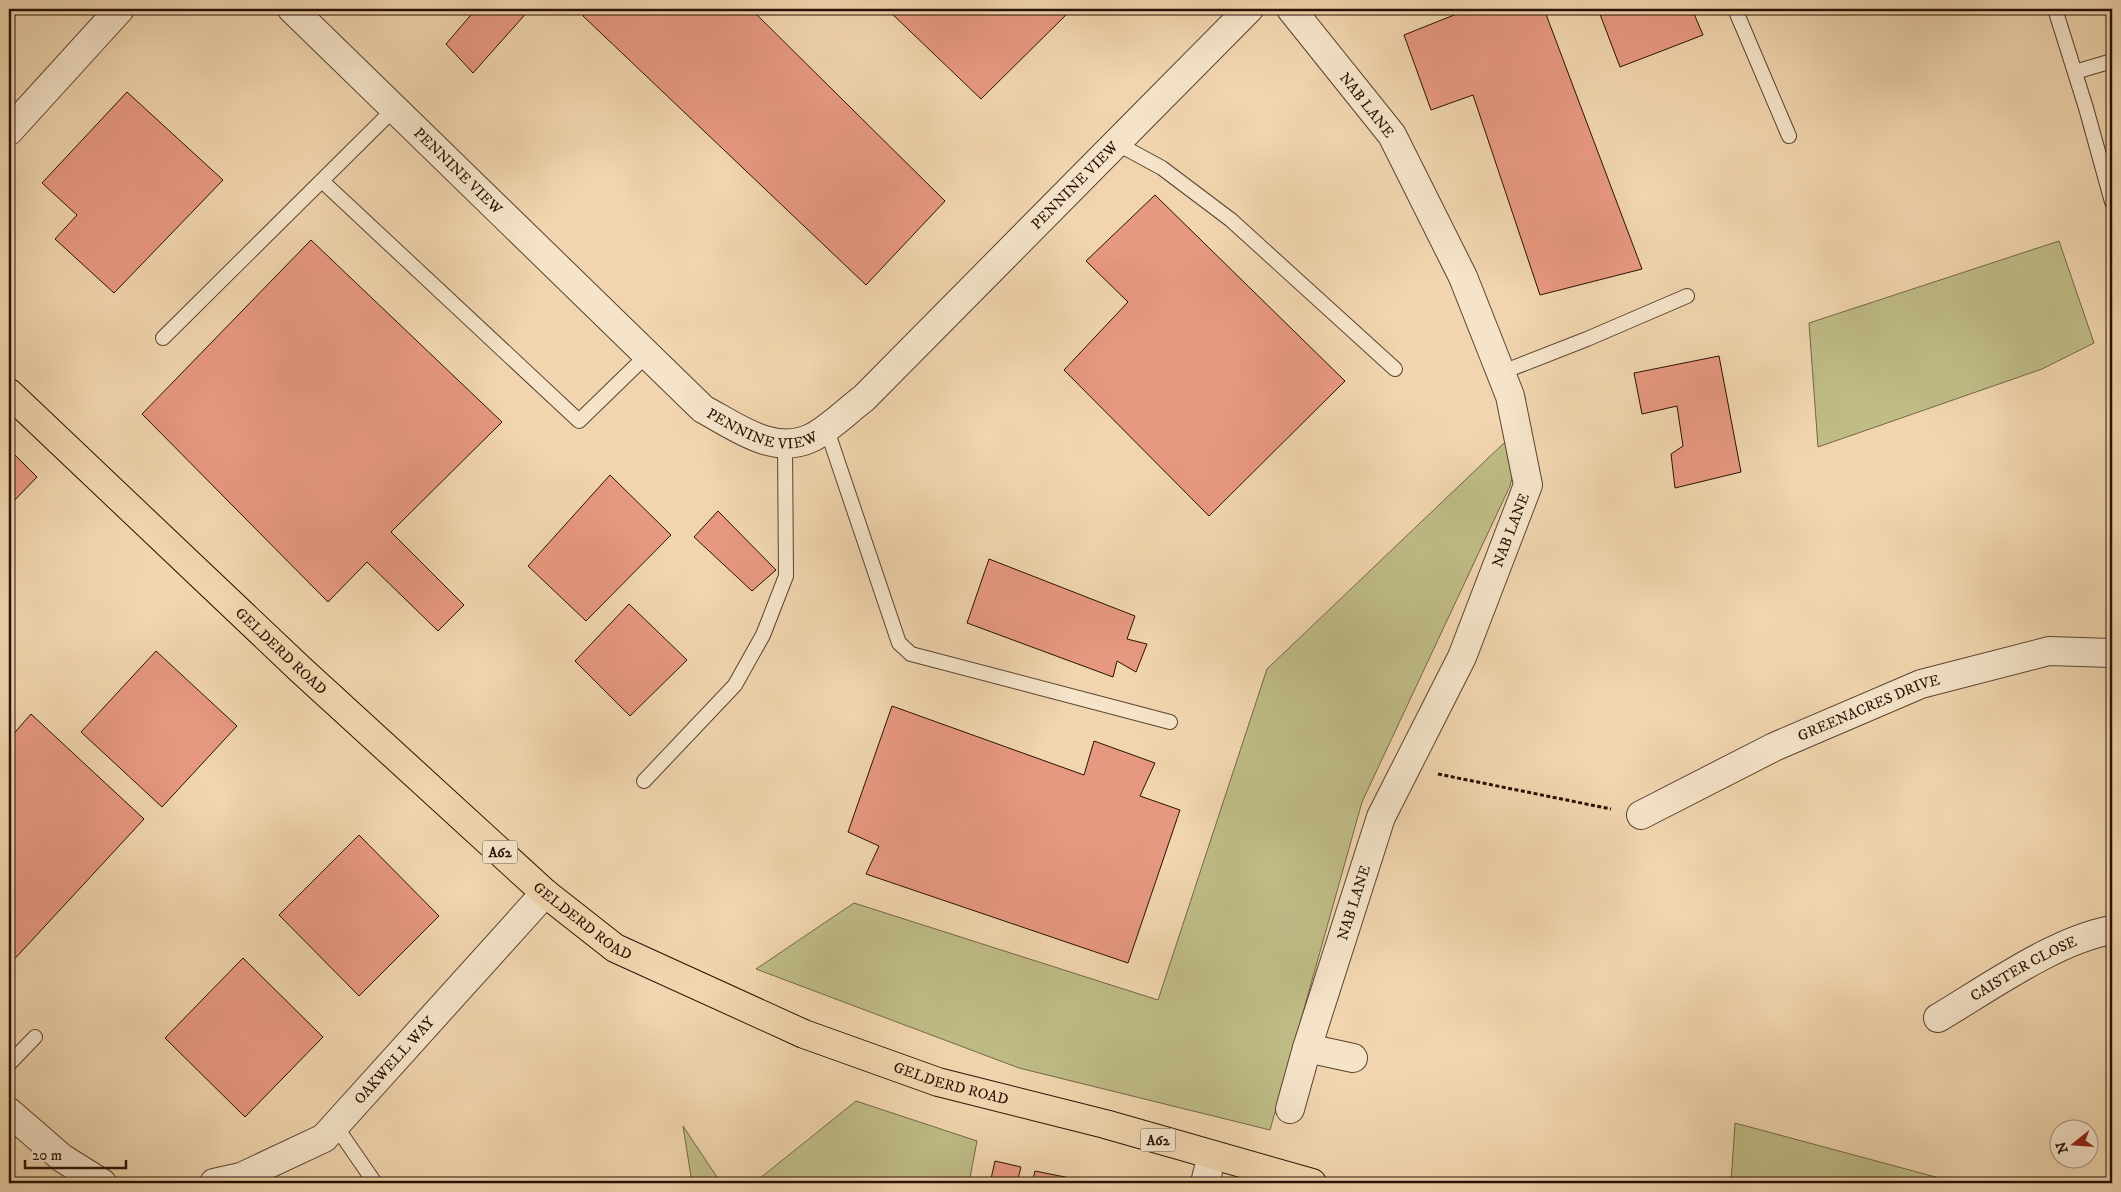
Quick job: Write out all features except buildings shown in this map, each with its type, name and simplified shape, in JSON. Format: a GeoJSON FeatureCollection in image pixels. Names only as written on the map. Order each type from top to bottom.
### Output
{"type":"FeatureCollection","features":[{"type":"Feature","properties":{"kind":"main road","name":"GELDERD ROAD"},"geometry":{"type":"LineString","coordinates":[[9,393],[300,669],[545,893],[615,948],[804,1034],[938,1082],[1104,1124],[1312,1183]]}},
{"type":"Feature","properties":{"kind":"street"},"geometry":{"type":"LineString","coordinates":[[9,131],[120,9]]}},
{"type":"Feature","properties":{"kind":"street","name":"PENNINE VIEW"},"geometry":{"type":"LineString","coordinates":[[292,9],[703,409],[762,440],[785,445],[811,438],[864,398],[1249,9]]}},
{"type":"Feature","properties":{"kind":"street","name":"NAB LANE"},"geometry":{"type":"LineString","coordinates":[[1290,1109],[1307,1048],[1381,817],[1462,657],[1528,485],[1510,396],[1463,277],[1392,135],[1291,9]]}},
{"type":"Feature","properties":{"kind":"street","name":"GREENACRES DRIVE"},"geometry":{"type":"LineString","coordinates":[[1641,815],[1774,747],[1922,684],[2049,651],[2112,653]]}},
{"type":"Feature","properties":{"kind":"street","name":"OAKWELL WAY"},"geometry":{"type":"LineString","coordinates":[[214,1183],[241,1177],[324,1138],[545,893]]}},
{"type":"Feature","properties":{"kind":"street","name":"CAISTER CLOSE"},"geometry":{"type":"LineString","coordinates":[[1938,1018],[2038,958],[2096,932],[2112,930]]}},
{"type":"Feature","properties":{"kind":"street"},"geometry":{"type":"LineString","coordinates":[[1307,1048],[1353,1058]]}},
{"type":"Feature","properties":{"kind":"street"},"geometry":{"type":"LineString","coordinates":[[9,1112],[62,1158],[100,1183]]}},
{"type":"Feature","properties":{"kind":"street"},"geometry":{"type":"LineString","coordinates":[[1205,1183],[1212,1155]]}},
{"type":"Feature","properties":{"kind":"lane"},"geometry":{"type":"LineString","coordinates":[[1735,9],[1789,136]]}},
{"type":"Feature","properties":{"kind":"lane"},"geometry":{"type":"LineString","coordinates":[[2055,9],[2112,202]]}},
{"type":"Feature","properties":{"kind":"lane"},"geometry":{"type":"LineString","coordinates":[[2075,72],[2112,61]]}},
{"type":"Feature","properties":{"kind":"lane"},"geometry":{"type":"LineString","coordinates":[[163,338],[394,109]]}},
{"type":"Feature","properties":{"kind":"lane"},"geometry":{"type":"LineString","coordinates":[[1116,143],[1162,168],[1231,220],[1394,369]]}},
{"type":"Feature","properties":{"kind":"lane"},"geometry":{"type":"LineString","coordinates":[[322,181],[579,421],[647,355]]}},
{"type":"Feature","properties":{"kind":"lane"},"geometry":{"type":"LineString","coordinates":[[1500,373],[1587,339],[1687,296]]}},
{"type":"Feature","properties":{"kind":"lane"},"geometry":{"type":"LineString","coordinates":[[826,427],[900,643],[911,654],[1170,722]]}},
{"type":"Feature","properties":{"kind":"lane"},"geometry":{"type":"LineString","coordinates":[[644,781],[735,685],[763,635],[786,576],[785,445]]}},
{"type":"Feature","properties":{"kind":"lane"},"geometry":{"type":"LineString","coordinates":[[9,1064],[35,1037]]}},
{"type":"Feature","properties":{"kind":"lane"},"geometry":{"type":"LineString","coordinates":[[335,1125],[376,1183]]}},
{"type":"Feature","properties":{"kind":"path"},"geometry":{"type":"LineString","coordinates":[[1406,768],[1641,815]]}},
{"type":"Feature","properties":{"kind":"shaded area"},"geometry":{"type":"Polygon","coordinates":[[[2059,241],[2094,343],[2042,369],[1818,447],[1809,323],[2059,241]]]}},
{"type":"Feature","properties":{"kind":"shaded area"},"geometry":{"type":"Polygon","coordinates":[[[1526,422],[1510,486],[1362,802],[1270,1130],[1019,1068],[756,969],[854,903],[1158,1000],[1267,669],[1526,422]]]}},
{"type":"Feature","properties":{"kind":"shaded area"},"geometry":{"type":"Polygon","coordinates":[[[856,1101],[977,1141],[969,1183],[754,1183],[856,1101]]]}},
{"type":"Feature","properties":{"kind":"shaded area"},"geometry":{"type":"Polygon","coordinates":[[[1735,1123],[1958,1183],[1731,1183],[1735,1123]]]}},
{"type":"Feature","properties":{"kind":"shaded area"},"geometry":{"type":"Polygon","coordinates":[[[683,1126],[721,1183],[692,1183],[683,1126]]]}}]}
